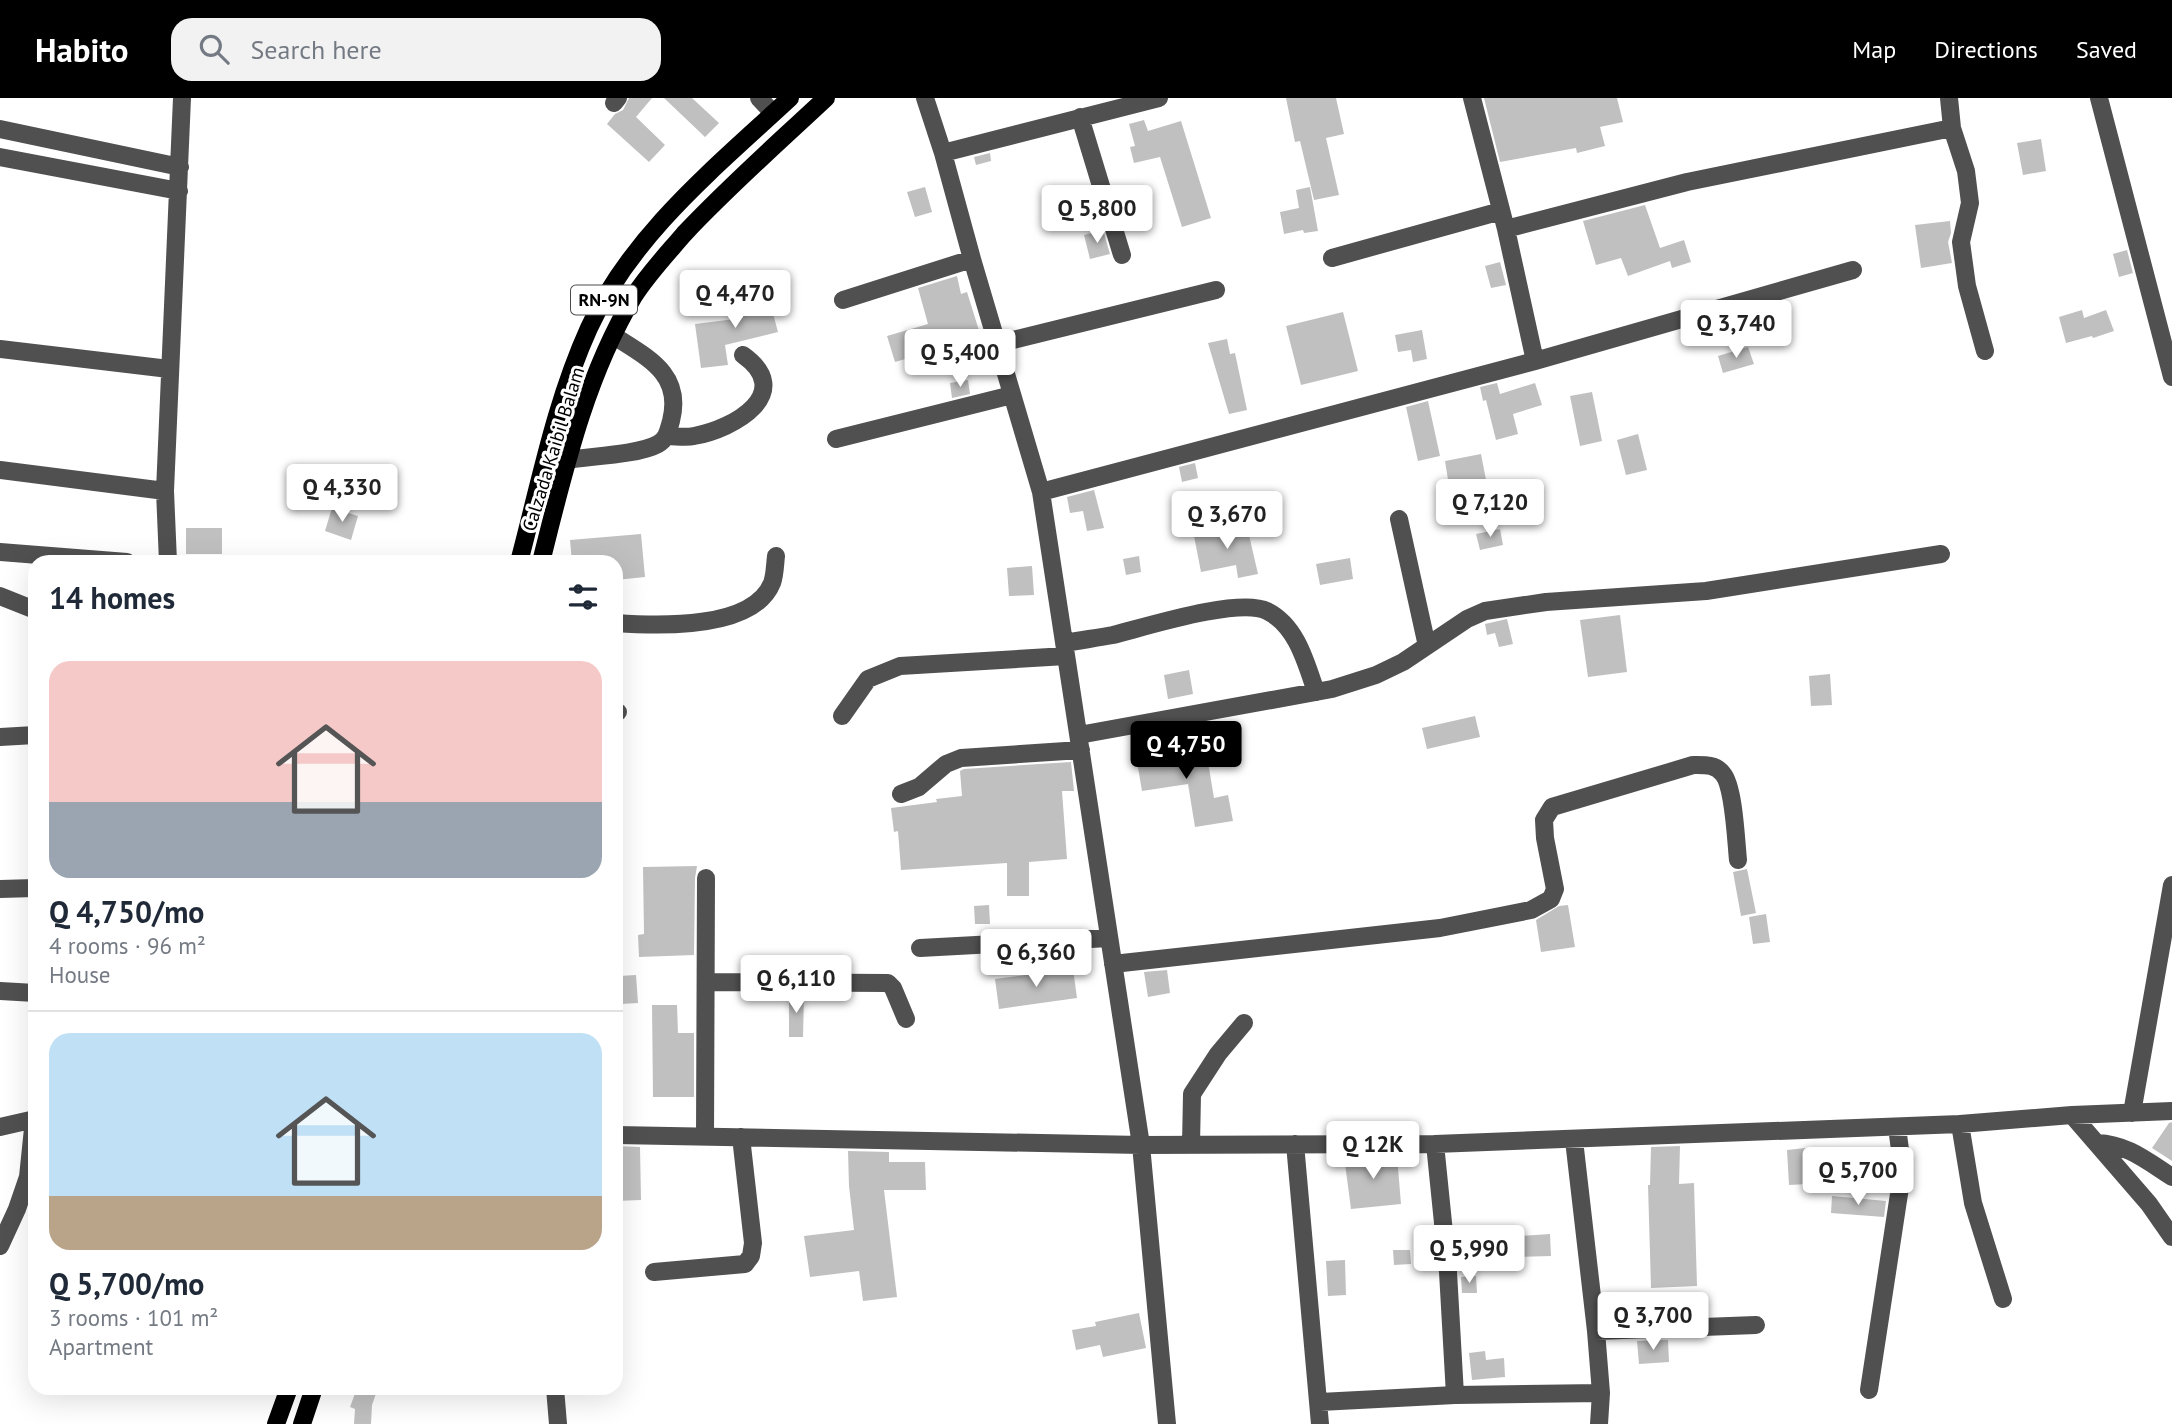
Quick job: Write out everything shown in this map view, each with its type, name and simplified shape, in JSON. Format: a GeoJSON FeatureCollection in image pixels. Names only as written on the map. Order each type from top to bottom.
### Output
{"type":"FeatureCollection","features":[{"type":"Feature","properties":{"kind":"main road","name":"Calzada Kaibil Balam"},"geometry":{"type":"LineString","coordinates":[[521,555],[562,397],[589,327],[616,279],[662,220],[790,98]]}},
{"type":"Feature","properties":{"kind":"main road","name":"Calzada Kaibil Balam"},"geometry":{"type":"LineString","coordinates":[[543,555],[567,460],[586,401],[634,296],[676,243],[712,204],[827,98]]}},
{"type":"Feature","properties":{"kind":"main road"},"geometry":{"type":"LineString","coordinates":[[276,1424],[286,1395]]}},
{"type":"Feature","properties":{"kind":"main road"},"geometry":{"type":"LineString","coordinates":[[302,1424],[312,1395]]}},
{"type":"Feature","properties":{"kind":"street"},"geometry":{"type":"LineString","coordinates":[[168,555],[165,491],[180,167],[180,98]]}},
{"type":"Feature","properties":{"kind":"street"},"geometry":{"type":"LineString","coordinates":[[759,98],[773,113]]}},
{"type":"Feature","properties":{"kind":"street"},"geometry":{"type":"LineString","coordinates":[[925,98],[1041,492],[1141,1145],[1167,1424]]}},
{"type":"Feature","properties":{"kind":"street"},"geometry":{"type":"LineString","coordinates":[[943,153],[1159,98]]}},
{"type":"Feature","properties":{"kind":"street"},"geometry":{"type":"LineString","coordinates":[[1472,98],[1506,229],[1535,361]]}},
{"type":"Feature","properties":{"kind":"street"},"geometry":{"type":"LineString","coordinates":[[1949,98],[1952,128],[1966,172],[1970,203],[1961,242],[1966,286],[1985,351]]}},
{"type":"Feature","properties":{"kind":"street"},"geometry":{"type":"LineString","coordinates":[[2099,98],[2172,377]]}},
{"type":"Feature","properties":{"kind":"street"},"geometry":{"type":"LineString","coordinates":[[1080,117],[1122,255]]}},
{"type":"Feature","properties":{"kind":"street"},"geometry":{"type":"LineString","coordinates":[[1506,229],[1687,182],[1952,128]]}},
{"type":"Feature","properties":{"kind":"street"},"geometry":{"type":"LineString","coordinates":[[0,129],[180,167]]}},
{"type":"Feature","properties":{"kind":"street"},"geometry":{"type":"LineString","coordinates":[[0,157],[179,191]]}},
{"type":"Feature","properties":{"kind":"street"},"geometry":{"type":"LineString","coordinates":[[1332,258],[1501,211]]}},
{"type":"Feature","properties":{"kind":"street"},"geometry":{"type":"LineString","coordinates":[[843,300],[972,258]]}},
{"type":"Feature","properties":{"kind":"street"},"geometry":{"type":"LineString","coordinates":[[1041,492],[1535,361],[1853,270]]}},
{"type":"Feature","properties":{"kind":"street"},"geometry":{"type":"LineString","coordinates":[[997,344],[1216,290]]}},
{"type":"Feature","properties":{"kind":"street"},"geometry":{"type":"LineString","coordinates":[[2154,308],[2172,336]]}},
{"type":"Feature","properties":{"kind":"street"},"geometry":{"type":"LineString","coordinates":[[567,460],[640,450],[658,444],[667,436],[673,414],[673,388],[657,364],[614,336]]}},
{"type":"Feature","properties":{"kind":"street"},"geometry":{"type":"LineString","coordinates":[[0,349],[169,369]]}},
{"type":"Feature","properties":{"kind":"street"},"geometry":{"type":"LineString","coordinates":[[667,436],[691,437],[713,432],[738,420],[754,407],[763,395],[763,379],[757,365],[743,355]]}},
{"type":"Feature","properties":{"kind":"street"},"geometry":{"type":"LineString","coordinates":[[836,439],[1012,395]]}},
{"type":"Feature","properties":{"kind":"street"},"geometry":{"type":"LineString","coordinates":[[0,470],[165,491]]}},
{"type":"Feature","properties":{"kind":"street"},"geometry":{"type":"LineString","coordinates":[[1399,519],[1427,646]]}},
{"type":"Feature","properties":{"kind":"street"},"geometry":{"type":"LineString","coordinates":[[0,552],[38,555]]}},
{"type":"Feature","properties":{"kind":"street"},"geometry":{"type":"LineString","coordinates":[[901,794],[919,787],[946,764],[961,758],[1080,743],[1316,692],[1376,675],[1403,662],[1485,611],[1546,602],[1706,591],[1941,554]]}},
{"type":"Feature","properties":{"kind":"street"},"geometry":{"type":"LineString","coordinates":[[623,623],[696,622],[731,616],[755,604],[772,584],[776,556]]}},
{"type":"Feature","properties":{"kind":"street"},"geometry":{"type":"LineString","coordinates":[[0,596],[28,607]]}},
{"type":"Feature","properties":{"kind":"street"},"geometry":{"type":"LineString","coordinates":[[842,716],[868,679],[900,666],[1065,649],[1206,612],[1237,607],[1265,610],[1285,625],[1299,645],[1316,692]]}},
{"type":"Feature","properties":{"kind":"street"},"geometry":{"type":"LineString","coordinates":[[0,737],[28,735]]}},
{"type":"Feature","properties":{"kind":"street"},"geometry":{"type":"LineString","coordinates":[[1113,964],[1440,928],[1531,910],[1551,899],[1555,889],[1544,820],[1552,807],[1693,765],[1710,765],[1723,773],[1729,787],[1738,860]]}},
{"type":"Feature","properties":{"kind":"street"},"geometry":{"type":"LineString","coordinates":[[705,1137],[706,878]]}},
{"type":"Feature","properties":{"kind":"street"},"geometry":{"type":"LineString","coordinates":[[2132,1113],[2172,886]]}},
{"type":"Feature","properties":{"kind":"street"},"geometry":{"type":"LineString","coordinates":[[0,889],[28,888]]}},
{"type":"Feature","properties":{"kind":"street"},"geometry":{"type":"LineString","coordinates":[[920,948],[1109,938]]}},
{"type":"Feature","properties":{"kind":"street"},"geometry":{"type":"LineString","coordinates":[[706,982],[888,983],[893,988],[906,1019]]}},
{"type":"Feature","properties":{"kind":"street"},"geometry":{"type":"LineString","coordinates":[[0,990],[28,992]]}},
{"type":"Feature","properties":{"kind":"street"},"geometry":{"type":"LineString","coordinates":[[1191,1145],[1192,1094],[1218,1054],[1244,1023]]}},
{"type":"Feature","properties":{"kind":"street"},"geometry":{"type":"LineString","coordinates":[[623,1135],[1141,1145],[1436,1144],[1897,1127],[2172,1111]]}},
{"type":"Feature","properties":{"kind":"street"},"geometry":{"type":"LineString","coordinates":[[2072,1115],[2149,1204],[2172,1237]]}},
{"type":"Feature","properties":{"kind":"street"},"geometry":{"type":"LineString","coordinates":[[0,1127],[28,1120]]}},
{"type":"Feature","properties":{"kind":"street"},"geometry":{"type":"LineString","coordinates":[[1960,1124],[1973,1203],[2003,1299]]}},
{"type":"Feature","properties":{"kind":"street"},"geometry":{"type":"LineString","coordinates":[[1869,1390],[1901,1175],[1901,1146],[1897,1127]]}},
{"type":"Feature","properties":{"kind":"street"},"geometry":{"type":"LineString","coordinates":[[654,1272],[746,1264],[751,1256],[753,1243],[741,1137]]}},
{"type":"Feature","properties":{"kind":"street"},"geometry":{"type":"LineString","coordinates":[[1574,1140],[1596,1331],[1601,1393],[1599,1424]]}},
{"type":"Feature","properties":{"kind":"street"},"geometry":{"type":"LineString","coordinates":[[2097,1143],[2113,1143],[2126,1147],[2172,1177]]}},
{"type":"Feature","properties":{"kind":"street"},"geometry":{"type":"LineString","coordinates":[[1295,1144],[1320,1424]]}},
{"type":"Feature","properties":{"kind":"street"},"geometry":{"type":"LineString","coordinates":[[1436,1144],[1448,1272],[1455,1395]]}},
{"type":"Feature","properties":{"kind":"street"},"geometry":{"type":"LineString","coordinates":[[0,1246],[28,1177]]}},
{"type":"Feature","properties":{"kind":"street"},"geometry":{"type":"LineString","coordinates":[[1596,1331],[1756,1325]]}},
{"type":"Feature","properties":{"kind":"street"},"geometry":{"type":"LineString","coordinates":[[1320,1402],[1455,1395],[1601,1393]]}},
{"type":"Feature","properties":{"kind":"street"},"geometry":{"type":"LineString","coordinates":[[556,1395],[558,1424]]}},
{"type":"Feature","properties":{"kind":"building"},"geometry":{"type":"Polygon","coordinates":[[[629,98],[652,98],[636,117],[665,145],[649,162],[607,124],[615,114],[623,110],[629,98]]]}},
{"type":"Feature","properties":{"kind":"building"},"geometry":{"type":"Polygon","coordinates":[[[664,98],[692,98],[719,123],[705,137],[664,98]]]}},
{"type":"Feature","properties":{"kind":"building"},"geometry":{"type":"Polygon","coordinates":[[[1286,98],[1336,98],[1344,134],[1326,138],[1339,195],[1314,200],[1300,141],[1295,142],[1286,98]]]}},
{"type":"Feature","properties":{"kind":"building"},"geometry":{"type":"Polygon","coordinates":[[[1484,98],[1617,98],[1623,122],[1600,127],[1605,146],[1577,153],[1576,148],[1500,162],[1484,98]]]}},
{"type":"Feature","properties":{"kind":"building"},"geometry":{"type":"Polygon","coordinates":[[[1144,120],[1148,131],[1181,121],[1211,218],[1182,227],[1160,157],[1134,163],[1130,147],[1135,146],[1129,124],[1144,120]]]}},
{"type":"Feature","properties":{"kind":"building"},"geometry":{"type":"Polygon","coordinates":[[[2041,139],[2046,171],[2023,175],[2017,143],[2041,139]]]}},
{"type":"Feature","properties":{"kind":"building"},"geometry":{"type":"Polygon","coordinates":[[[990,153],[991,161],[976,165],[974,157],[990,153]]]}},
{"type":"Feature","properties":{"kind":"building"},"geometry":{"type":"Polygon","coordinates":[[[925,187],[932,212],[915,217],[907,192],[925,187]]]}},
{"type":"Feature","properties":{"kind":"building"},"geometry":{"type":"Polygon","coordinates":[[[1310,187],[1318,231],[1304,233],[1303,230],[1284,234],[1280,212],[1299,208],[1296,190],[1310,187]]]}},
{"type":"Feature","properties":{"kind":"building"},"geometry":{"type":"Polygon","coordinates":[[[1645,205],[1660,248],[1684,240],[1691,262],[1672,268],[1670,261],[1628,276],[1621,258],[1596,265],[1583,221],[1645,205]]]}},
{"type":"Feature","properties":{"kind":"building"},"geometry":{"type":"Polygon","coordinates":[[[1950,221],[1951,233],[1948,242],[1952,263],[1921,268],[1915,225],[1950,221]]]}},
{"type":"Feature","properties":{"kind":"building"},"geometry":{"type":"Polygon","coordinates":[[[1103,230],[1110,254],[1090,259],[1084,235],[1103,230]]]}},
{"type":"Feature","properties":{"kind":"building"},"geometry":{"type":"Polygon","coordinates":[[[2127,250],[2133,273],[2119,277],[2113,254],[2127,250]]]}},
{"type":"Feature","properties":{"kind":"building"},"geometry":{"type":"Polygon","coordinates":[[[1500,262],[1506,285],[1491,288],[1485,266],[1500,262]]]}},
{"type":"Feature","properties":{"kind":"building"},"geometry":{"type":"Polygon","coordinates":[[[957,276],[961,294],[967,292],[981,337],[895,362],[887,336],[928,324],[918,288],[957,276]]]}},
{"type":"Feature","properties":{"kind":"building"},"geometry":{"type":"Polygon","coordinates":[[[767,291],[778,332],[725,345],[728,365],[701,368],[695,324],[743,318],[738,299],[767,291]]]}},
{"type":"Feature","properties":{"kind":"building"},"geometry":{"type":"Polygon","coordinates":[[[2082,310],[2084,318],[2106,310],[2114,331],[2066,343],[2059,317],[2082,310]]]}},
{"type":"Feature","properties":{"kind":"building"},"geometry":{"type":"Polygon","coordinates":[[[1343,312],[1358,371],[1301,385],[1286,326],[1343,312]]]}},
{"type":"Feature","properties":{"kind":"building"},"geometry":{"type":"Polygon","coordinates":[[[1422,330],[1427,359],[1413,362],[1411,350],[1398,352],[1395,335],[1422,330]]]}},
{"type":"Feature","properties":{"kind":"building"},"geometry":{"type":"Polygon","coordinates":[[[1227,339],[1230,354],[1235,353],[1247,410],[1229,414],[1208,343],[1227,339]]]}},
{"type":"Feature","properties":{"kind":"building"},"geometry":{"type":"Polygon","coordinates":[[[1748,347],[1754,364],[1723,373],[1718,356],[1748,347]]]}},
{"type":"Feature","properties":{"kind":"building"},"geometry":{"type":"Polygon","coordinates":[[[968,380],[970,394],[952,398],[950,383],[968,380]]]}},
{"type":"Feature","properties":{"kind":"building"},"geometry":{"type":"Polygon","coordinates":[[[1497,383],[1500,394],[1535,383],[1542,405],[1513,414],[1518,434],[1496,440],[1480,387],[1497,383]]]}},
{"type":"Feature","properties":{"kind":"building"},"geometry":{"type":"Polygon","coordinates":[[[1592,392],[1602,441],[1580,446],[1570,396],[1592,392]]]}},
{"type":"Feature","properties":{"kind":"building"},"geometry":{"type":"Polygon","coordinates":[[[1428,401],[1440,456],[1418,461],[1406,407],[1428,401]]]}},
{"type":"Feature","properties":{"kind":"building"},"geometry":{"type":"Polygon","coordinates":[[[1638,434],[1647,470],[1626,475],[1617,440],[1638,434]]]}},
{"type":"Feature","properties":{"kind":"building"},"geometry":{"type":"Polygon","coordinates":[[[1481,454],[1487,485],[1450,492],[1445,461],[1481,454]]]}},
{"type":"Feature","properties":{"kind":"building"},"geometry":{"type":"Polygon","coordinates":[[[1195,463],[1198,478],[1182,482],[1179,467],[1195,463]]]}},
{"type":"Feature","properties":{"kind":"building"},"geometry":{"type":"Polygon","coordinates":[[[1094,490],[1104,528],[1087,531],[1083,511],[1070,513],[1067,497],[1094,490]]]}},
{"type":"Feature","properties":{"kind":"building"},"geometry":{"type":"Polygon","coordinates":[[[332,508],[358,516],[351,540],[325,531],[332,508]]]}},
{"type":"Feature","properties":{"kind":"building"},"geometry":{"type":"Polygon","coordinates":[[[1246,522],[1258,574],[1238,578],[1236,565],[1201,572],[1194,536],[1228,530],[1227,526],[1246,522]]]}},
{"type":"Feature","properties":{"kind":"building"},"geometry":{"type":"Polygon","coordinates":[[[186,528],[222,528],[222,554],[186,554],[186,528]]]}},
{"type":"Feature","properties":{"kind":"building"},"geometry":{"type":"Polygon","coordinates":[[[1500,529],[1503,545],[1480,550],[1476,534],[1500,529]]]}},
{"type":"Feature","properties":{"kind":"building"},"geometry":{"type":"Polygon","coordinates":[[[641,534],[645,577],[623,579],[623,555],[571,555],[570,540],[641,534]]]}},
{"type":"Feature","properties":{"kind":"building"},"geometry":{"type":"Polygon","coordinates":[[[1139,556],[1141,572],[1126,575],[1123,559],[1139,556]]]}},
{"type":"Feature","properties":{"kind":"building"},"geometry":{"type":"Polygon","coordinates":[[[1350,558],[1353,579],[1320,585],[1316,564],[1350,558]]]}},
{"type":"Feature","properties":{"kind":"building"},"geometry":{"type":"Polygon","coordinates":[[[1032,566],[1034,595],[1009,596],[1007,568],[1032,566]]]}},
{"type":"Feature","properties":{"kind":"building"},"geometry":{"type":"Polygon","coordinates":[[[1620,615],[1627,672],[1588,677],[1580,620],[1620,615]]]}},
{"type":"Feature","properties":{"kind":"building"},"geometry":{"type":"Polygon","coordinates":[[[1507,619],[1513,644],[1499,647],[1495,633],[1487,635],[1485,624],[1507,619]]]}},
{"type":"Feature","properties":{"kind":"building"},"geometry":{"type":"Polygon","coordinates":[[[1189,670],[1193,694],[1168,699],[1164,675],[1189,670]]]}},
{"type":"Feature","properties":{"kind":"building"},"geometry":{"type":"Polygon","coordinates":[[[1830,674],[1832,705],[1811,706],[1809,676],[1830,674]]]}},
{"type":"Feature","properties":{"kind":"building"},"geometry":{"type":"Polygon","coordinates":[[[1475,716],[1480,737],[1427,749],[1422,728],[1475,716]]]}},
{"type":"Feature","properties":{"kind":"building"},"geometry":{"type":"Polygon","coordinates":[[[1205,744],[1214,798],[1228,795],[1233,821],[1195,827],[1188,784],[1142,791],[1136,756],[1205,744]]]}},
{"type":"Feature","properties":{"kind":"building"},"geometry":{"type":"Polygon","coordinates":[[[1071,762],[1074,791],[1062,791],[1067,859],[1029,862],[1029,896],[1007,896],[1007,863],[901,870],[898,831],[894,832],[891,808],[962,796],[960,771],[964,769],[1071,762]]]}},
{"type":"Feature","properties":{"kind":"building"},"geometry":{"type":"Polygon","coordinates":[[[697,866],[694,955],[639,957],[638,935],[644,934],[643,867],[697,866]]]}},
{"type":"Feature","properties":{"kind":"building"},"geometry":{"type":"Polygon","coordinates":[[[1747,869],[1756,913],[1741,916],[1733,872],[1747,869]]]}},
{"type":"Feature","properties":{"kind":"building"},"geometry":{"type":"Polygon","coordinates":[[[989,905],[990,924],[975,924],[974,906],[989,905]]]}},
{"type":"Feature","properties":{"kind":"building"},"geometry":{"type":"Polygon","coordinates":[[[1568,905],[1575,947],[1541,952],[1536,920],[1559,906],[1568,905]]]}},
{"type":"Feature","properties":{"kind":"building"},"geometry":{"type":"Polygon","coordinates":[[[1766,914],[1770,942],[1753,944],[1749,917],[1766,914]]]}},
{"type":"Feature","properties":{"kind":"building"},"geometry":{"type":"Polygon","coordinates":[[[1073,969],[1077,998],[999,1009],[995,979],[1073,969]]]}},
{"type":"Feature","properties":{"kind":"building"},"geometry":{"type":"Polygon","coordinates":[[[1167,970],[1170,993],[1148,997],[1144,972],[1167,970]]]}},
{"type":"Feature","properties":{"kind":"building"},"geometry":{"type":"Polygon","coordinates":[[[636,975],[638,1003],[623,1004],[623,976],[636,975]]]}},
{"type":"Feature","properties":{"kind":"building"},"geometry":{"type":"Polygon","coordinates":[[[789,994],[804,994],[803,1037],[789,1037],[789,994]]]}},
{"type":"Feature","properties":{"kind":"building"},"geometry":{"type":"Polygon","coordinates":[[[652,1005],[677,1005],[678,1033],[694,1033],[694,1097],[653,1097],[652,1005]]]}},
{"type":"Feature","properties":{"kind":"building"},"geometry":{"type":"Polygon","coordinates":[[[2172,1122],[2172,1161],[2152,1148],[2172,1122]]]}},
{"type":"Feature","properties":{"kind":"building"},"geometry":{"type":"Polygon","coordinates":[[[623,1146],[640,1147],[641,1200],[623,1201],[623,1146]]]}},
{"type":"Feature","properties":{"kind":"building"},"geometry":{"type":"Polygon","coordinates":[[[1680,1146],[1679,1184],[1694,1183],[1697,1286],[1651,1288],[1648,1185],[1651,1147],[1680,1146]]]}},
{"type":"Feature","properties":{"kind":"building"},"geometry":{"type":"Polygon","coordinates":[[[1806,1148],[1808,1184],[1789,1185],[1787,1150],[1806,1148]]]}},
{"type":"Feature","properties":{"kind":"building"},"geometry":{"type":"Polygon","coordinates":[[[848,1151],[889,1152],[889,1162],[925,1162],[926,1190],[884,1190],[897,1297],[863,1301],[859,1271],[810,1277],[804,1236],[854,1230],[848,1151]]]}},
{"type":"Feature","properties":{"kind":"building"},"geometry":{"type":"Polygon","coordinates":[[[1344,1156],[1397,1156],[1401,1204],[1351,1209],[1344,1156]]]}},
{"type":"Feature","properties":{"kind":"building"},"geometry":{"type":"Polygon","coordinates":[[[1832,1196],[1886,1201],[1884,1217],[1831,1213],[1832,1196]]]}},
{"type":"Feature","properties":{"kind":"building"},"geometry":{"type":"Polygon","coordinates":[[[1550,1234],[1551,1256],[1519,1257],[1518,1236],[1550,1234]]]}},
{"type":"Feature","properties":{"kind":"building"},"geometry":{"type":"Polygon","coordinates":[[[1393,1250],[1410,1250],[1411,1264],[1394,1265],[1393,1250]]]}},
{"type":"Feature","properties":{"kind":"building"},"geometry":{"type":"Polygon","coordinates":[[[1345,1260],[1346,1295],[1328,1296],[1326,1261],[1345,1260]]]}},
{"type":"Feature","properties":{"kind":"building"},"geometry":{"type":"Polygon","coordinates":[[[1476,1276],[1477,1293],[1462,1293],[1461,1277],[1476,1276]]]}},
{"type":"Feature","properties":{"kind":"building"},"geometry":{"type":"Polygon","coordinates":[[[1139,1313],[1146,1348],[1103,1357],[1100,1345],[1076,1350],[1072,1330],[1139,1313]]]}},
{"type":"Feature","properties":{"kind":"building"},"geometry":{"type":"Polygon","coordinates":[[[1668,1340],[1669,1362],[1639,1364],[1637,1341],[1668,1340]]]}},
{"type":"Feature","properties":{"kind":"building"},"geometry":{"type":"Polygon","coordinates":[[[1485,1351],[1486,1360],[1504,1358],[1505,1377],[1472,1380],[1469,1353],[1485,1351]]]}},
{"type":"Feature","properties":{"kind":"building"},"geometry":{"type":"Polygon","coordinates":[[[354,1395],[376,1395],[371,1424],[354,1424],[355,1409],[350,1407],[354,1395]]]}}]}
